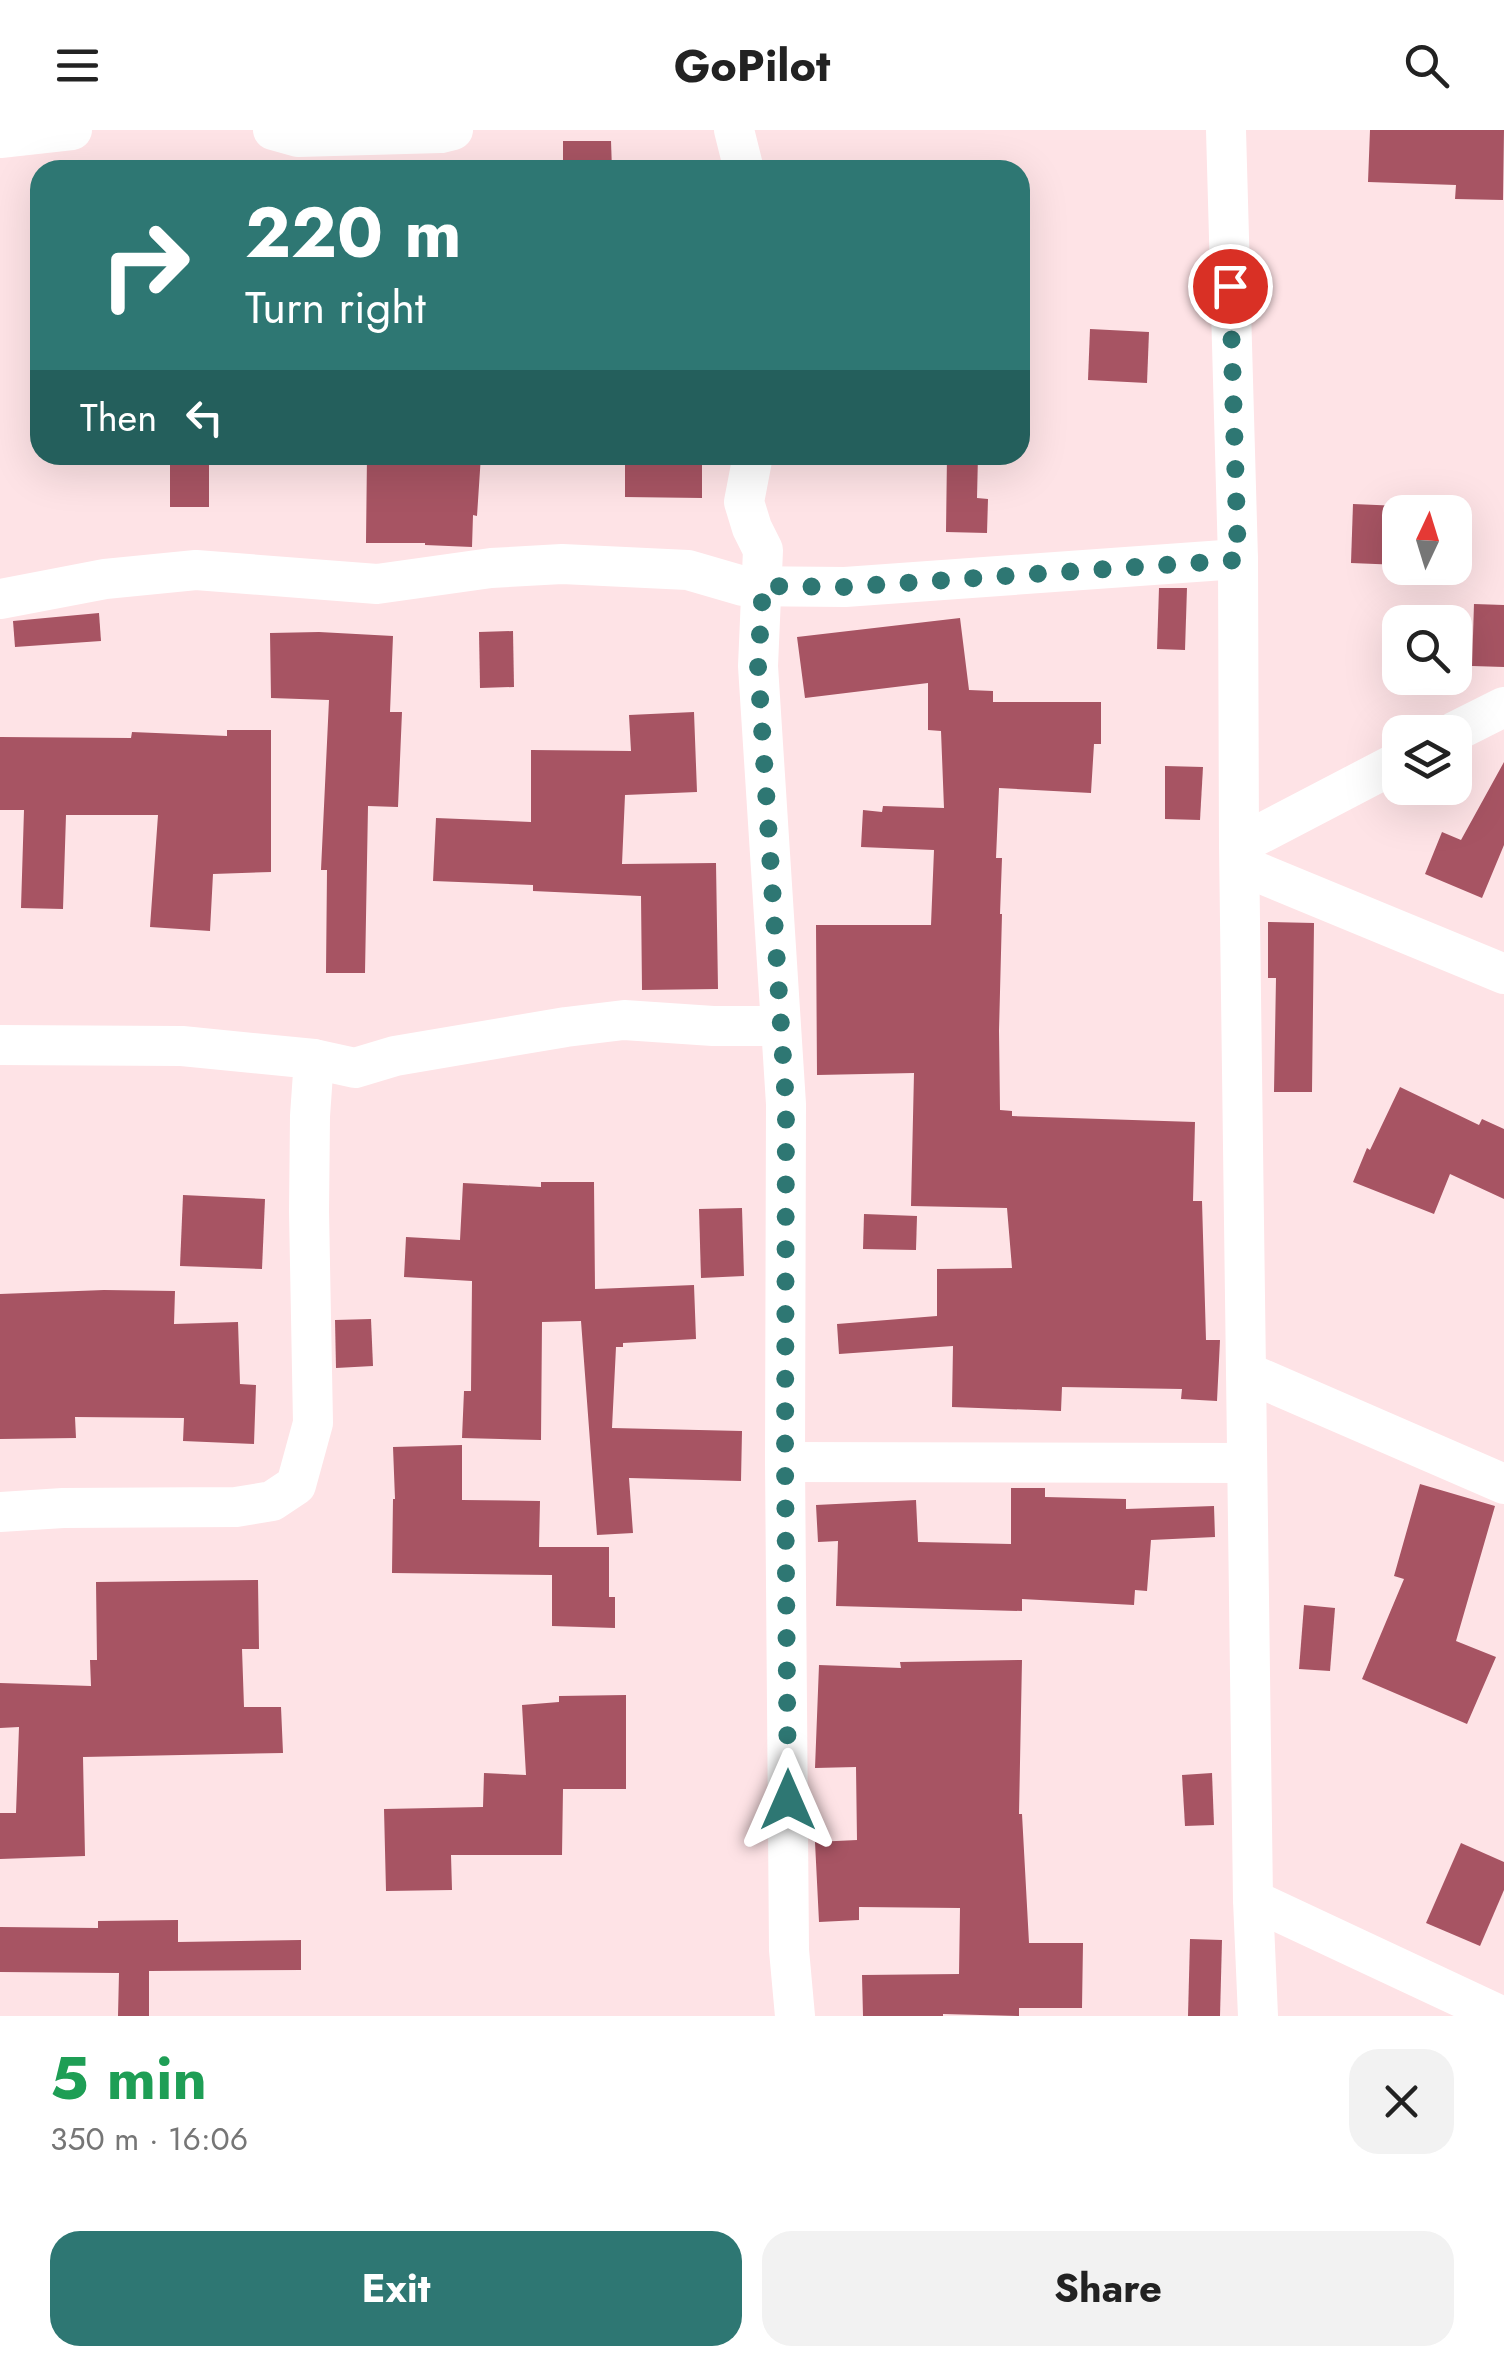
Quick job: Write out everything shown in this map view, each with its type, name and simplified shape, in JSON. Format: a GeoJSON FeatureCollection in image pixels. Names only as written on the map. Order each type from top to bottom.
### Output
{"type":"FeatureCollection","features":[{"type":"Feature","properties":{"kind":"street"},"geometry":{"type":"LineString","coordinates":[[0,138],[72,130]]}},
{"type":"Feature","properties":{"kind":"street"},"geometry":{"type":"LineString","coordinates":[[272,130],[298,137],[454,130]]}},
{"type":"Feature","properties":{"kind":"street"},"geometry":{"type":"LineString","coordinates":[[734,130],[742,160]]}},
{"type":"Feature","properties":{"kind":"street"},"geometry":{"type":"LineString","coordinates":[[1226,130],[1238,560],[1253,1900],[1258,2016]]}},
{"type":"Feature","properties":{"kind":"street"},"geometry":{"type":"LineString","coordinates":[[751,465],[744,502],[763,550],[758,666],[786,1104],[789,1950],[794,2016]]}},
{"type":"Feature","properties":{"kind":"street"},"geometry":{"type":"LineString","coordinates":[[0,598],[104,579],[196,570],[377,584],[492,568],[562,564],[688,570],[743,586],[845,587],[1238,560]]}},
{"type":"Feature","properties":{"kind":"street"},"geometry":{"type":"LineString","coordinates":[[1472,723],[1504,706]]}},
{"type":"Feature","properties":{"kind":"street"},"geometry":{"type":"LineString","coordinates":[[1239,855],[1382,772]]}},
{"type":"Feature","properties":{"kind":"street"},"geometry":{"type":"LineString","coordinates":[[1239,855],[1504,974]]}},
{"type":"Feature","properties":{"kind":"street"},"geometry":{"type":"LineString","coordinates":[[0,1045],[182,1046],[355,1068],[395,1056],[624,1020],[780,1026]]}},
{"type":"Feature","properties":{"kind":"street"},"geometry":{"type":"LineString","coordinates":[[0,1512],[236,1507],[272,1501],[296,1485],[313,1422],[309,1210],[314,1060]]}},
{"type":"Feature","properties":{"kind":"street"},"geometry":{"type":"LineString","coordinates":[[1246,1372],[1504,1484]]}},
{"type":"Feature","properties":{"kind":"street"},"geometry":{"type":"LineString","coordinates":[[785,1462],[1247,1463]]}},
{"type":"Feature","properties":{"kind":"street"},"geometry":{"type":"LineString","coordinates":[[1253,1900],[1501,2016]]}},
{"type":"Feature","properties":{"kind":"building"},"geometry":{"type":"Polygon","coordinates":[[[1370,130],[1504,130],[1503,200],[1455,199],[1456,185],[1368,182],[1370,130]]]}},
{"type":"Feature","properties":{"kind":"building"},"geometry":{"type":"Polygon","coordinates":[[[563,141],[611,141],[612,160],[563,160],[563,141]]]}},
{"type":"Feature","properties":{"kind":"building"},"geometry":{"type":"Polygon","coordinates":[[[1090,329],[1149,332],[1147,383],[1088,380],[1090,329]]]}},
{"type":"Feature","properties":{"kind":"building"},"geometry":{"type":"Polygon","coordinates":[[[170,465],[209,465],[209,507],[170,507],[170,465]]]}},
{"type":"Feature","properties":{"kind":"building"},"geometry":{"type":"Polygon","coordinates":[[[367,465],[480,465],[472,547],[366,543],[367,465]]]}},
{"type":"Feature","properties":{"kind":"building"},"geometry":{"type":"Polygon","coordinates":[[[625,465],[702,465],[702,498],[625,497],[625,465]]]}},
{"type":"Feature","properties":{"kind":"building"},"geometry":{"type":"Polygon","coordinates":[[[947,465],[978,465],[977,498],[988,499],[987,533],[946,532],[947,465]]]}},
{"type":"Feature","properties":{"kind":"building"},"geometry":{"type":"Polygon","coordinates":[[[1353,504],[1382,505],[1382,564],[1351,563],[1353,504]]]}},
{"type":"Feature","properties":{"kind":"building"},"geometry":{"type":"Polygon","coordinates":[[[1159,588],[1187,588],[1185,650],[1157,649],[1159,588]]]}},
{"type":"Feature","properties":{"kind":"building"},"geometry":{"type":"Polygon","coordinates":[[[1474,604],[1504,605],[1504,667],[1472,666],[1474,604]]]}},
{"type":"Feature","properties":{"kind":"building"},"geometry":{"type":"Polygon","coordinates":[[[99,613],[101,641],[15,647],[13,621],[99,613]]]}},
{"type":"Feature","properties":{"kind":"building"},"geometry":{"type":"Polygon","coordinates":[[[960,618],[969,690],[993,691],[993,702],[1101,702],[1101,744],[1094,744],[1091,793],[999,788],[996,858],[1002,858],[1000,1110],[1012,1111],[1012,1116],[1195,1122],[1193,1201],[1202,1201],[1206,1340],[1220,1340],[1217,1401],[1181,1399],[1182,1389],[1062,1387],[1061,1411],[952,1407],[953,1346],[839,1354],[837,1324],[937,1316],[937,1269],[1012,1268],[1007,1208],[911,1206],[914,1073],[817,1075],[816,925],[931,925],[934,850],[861,847],[863,810],[882,812],[883,806],[944,808],[941,731],[928,730],[928,683],[805,698],[797,637],[960,618]]]}},
{"type":"Feature","properties":{"kind":"building"},"geometry":{"type":"Polygon","coordinates":[[[513,631],[514,687],[480,688],[479,632],[513,631]]]}},
{"type":"Feature","properties":{"kind":"building"},"geometry":{"type":"Polygon","coordinates":[[[270,633],[393,636],[390,712],[402,712],[398,807],[368,806],[365,973],[326,973],[327,870],[321,870],[329,700],[271,698],[270,633]]]}},
{"type":"Feature","properties":{"kind":"building"},"geometry":{"type":"Polygon","coordinates":[[[694,712],[697,792],[625,795],[622,864],[716,863],[718,989],[642,990],[641,896],[533,891],[533,885],[433,881],[436,818],[531,822],[531,750],[631,751],[629,715],[694,712]]]}},
{"type":"Feature","properties":{"kind":"building"},"geometry":{"type":"Polygon","coordinates":[[[227,730],[271,730],[271,872],[213,874],[210,931],[150,927],[158,815],[66,815],[63,909],[21,908],[24,810],[0,810],[0,737],[131,738],[132,732],[227,736],[227,730]]]}},
{"type":"Feature","properties":{"kind":"building"},"geometry":{"type":"Polygon","coordinates":[[[1504,762],[1504,845],[1482,898],[1425,874],[1442,832],[1461,840],[1504,762]]]}},
{"type":"Feature","properties":{"kind":"building"},"geometry":{"type":"Polygon","coordinates":[[[1165,766],[1203,767],[1200,820],[1165,819],[1165,766]]]}},
{"type":"Feature","properties":{"kind":"building"},"geometry":{"type":"Polygon","coordinates":[[[1268,922],[1314,923],[1312,1092],[1274,1092],[1276,978],[1268,978],[1268,922]]]}},
{"type":"Feature","properties":{"kind":"building"},"geometry":{"type":"Polygon","coordinates":[[[1400,1087],[1479,1125],[1482,1119],[1504,1129],[1504,1199],[1450,1174],[1434,1214],[1353,1182],[1400,1087]]]}},
{"type":"Feature","properties":{"kind":"building"},"geometry":{"type":"Polygon","coordinates":[[[541,1182],[594,1182],[595,1289],[694,1285],[696,1339],[623,1343],[623,1347],[616,1347],[612,1428],[742,1431],[741,1481],[629,1478],[633,1533],[597,1535],[581,1321],[542,1322],[541,1440],[462,1438],[464,1391],[471,1391],[472,1281],[404,1277],[406,1237],[460,1240],[463,1183],[541,1187],[541,1182]]]}},
{"type":"Feature","properties":{"kind":"building"},"geometry":{"type":"Polygon","coordinates":[[[183,1195],[265,1199],[262,1269],[180,1266],[183,1195]]]}},
{"type":"Feature","properties":{"kind":"building"},"geometry":{"type":"Polygon","coordinates":[[[742,1208],[744,1276],[701,1278],[699,1209],[742,1208]]]}},
{"type":"Feature","properties":{"kind":"building"},"geometry":{"type":"Polygon","coordinates":[[[864,1214],[917,1216],[916,1250],[863,1249],[864,1214]]]}},
{"type":"Feature","properties":{"kind":"building"},"geometry":{"type":"Polygon","coordinates":[[[175,1291],[174,1324],[238,1322],[240,1384],[256,1385],[254,1444],[183,1441],[184,1418],[75,1417],[76,1438],[0,1439],[0,1294],[175,1291]]]}},
{"type":"Feature","properties":{"kind":"building"},"geometry":{"type":"Polygon","coordinates":[[[371,1319],[373,1366],[336,1368],[335,1320],[371,1319]]]}},
{"type":"Feature","properties":{"kind":"building"},"geometry":{"type":"Polygon","coordinates":[[[462,1445],[462,1500],[540,1501],[539,1547],[609,1547],[609,1597],[615,1597],[615,1628],[552,1626],[552,1575],[392,1573],[393,1447],[462,1445]]]}},
{"type":"Feature","properties":{"kind":"building"},"geometry":{"type":"Polygon","coordinates":[[[1420,1484],[1495,1506],[1456,1641],[1496,1657],[1467,1724],[1362,1679],[1404,1579],[1394,1576],[1420,1484]]]}},
{"type":"Feature","properties":{"kind":"building"},"geometry":{"type":"Polygon","coordinates":[[[1011,1488],[1045,1488],[1045,1497],[1126,1499],[1126,1509],[1214,1506],[1215,1537],[1151,1540],[1147,1591],[1135,1590],[1134,1605],[1022,1599],[1022,1611],[836,1606],[838,1541],[818,1542],[816,1505],[916,1500],[918,1542],[1011,1544],[1011,1488]]]}},
{"type":"Feature","properties":{"kind":"building"},"geometry":{"type":"Polygon","coordinates":[[[258,1580],[259,1649],[242,1649],[244,1707],[281,1707],[283,1753],[83,1757],[85,1856],[0,1859],[0,1813],[16,1813],[19,1727],[0,1728],[0,1683],[91,1686],[90,1660],[97,1660],[96,1582],[258,1580]]]}},
{"type":"Feature","properties":{"kind":"building"},"geometry":{"type":"Polygon","coordinates":[[[1304,1605],[1335,1608],[1330,1671],[1299,1669],[1304,1605]]]}},
{"type":"Feature","properties":{"kind":"building"},"geometry":{"type":"Polygon","coordinates":[[[1022,1660],[1019,1814],[1029,1943],[1083,1943],[1082,2008],[1019,2008],[1019,2016],[863,2016],[862,1975],[959,1974],[960,1908],[859,1907],[859,1920],[819,1922],[815,1842],[857,1840],[856,1767],[815,1768],[819,1665],[901,1668],[900,1662],[1022,1660]]]}},
{"type":"Feature","properties":{"kind":"building"},"geometry":{"type":"Polygon","coordinates":[[[626,1695],[626,1789],[563,1789],[562,1855],[451,1855],[452,1890],[386,1891],[384,1809],[483,1807],[484,1773],[526,1775],[522,1705],[559,1702],[559,1696],[626,1695]]]}},
{"type":"Feature","properties":{"kind":"building"},"geometry":{"type":"Polygon","coordinates":[[[1212,1773],[1214,1825],[1185,1826],[1182,1775],[1212,1773]]]}},
{"type":"Feature","properties":{"kind":"building"},"geometry":{"type":"Polygon","coordinates":[[[1461,1843],[1504,1862],[1504,1890],[1480,1946],[1426,1923],[1461,1843]]]}},
{"type":"Feature","properties":{"kind":"building"},"geometry":{"type":"Polygon","coordinates":[[[178,1920],[178,1942],[301,1940],[301,1970],[149,1971],[149,2016],[118,2016],[119,1973],[0,1972],[0,1927],[98,1928],[98,1921],[178,1920]]]}},
{"type":"Feature","properties":{"kind":"building"},"geometry":{"type":"Polygon","coordinates":[[[1190,1939],[1222,1940],[1220,2016],[1188,2016],[1190,1939]]]}},
{"type":"Feature","properties":{"kind":"route"},"geometry":{"type":"LineString","coordinates":[[788,1800],[786,1104],[758,666],[763,586],[845,587],[1238,560],[1230,286]]}}]}
